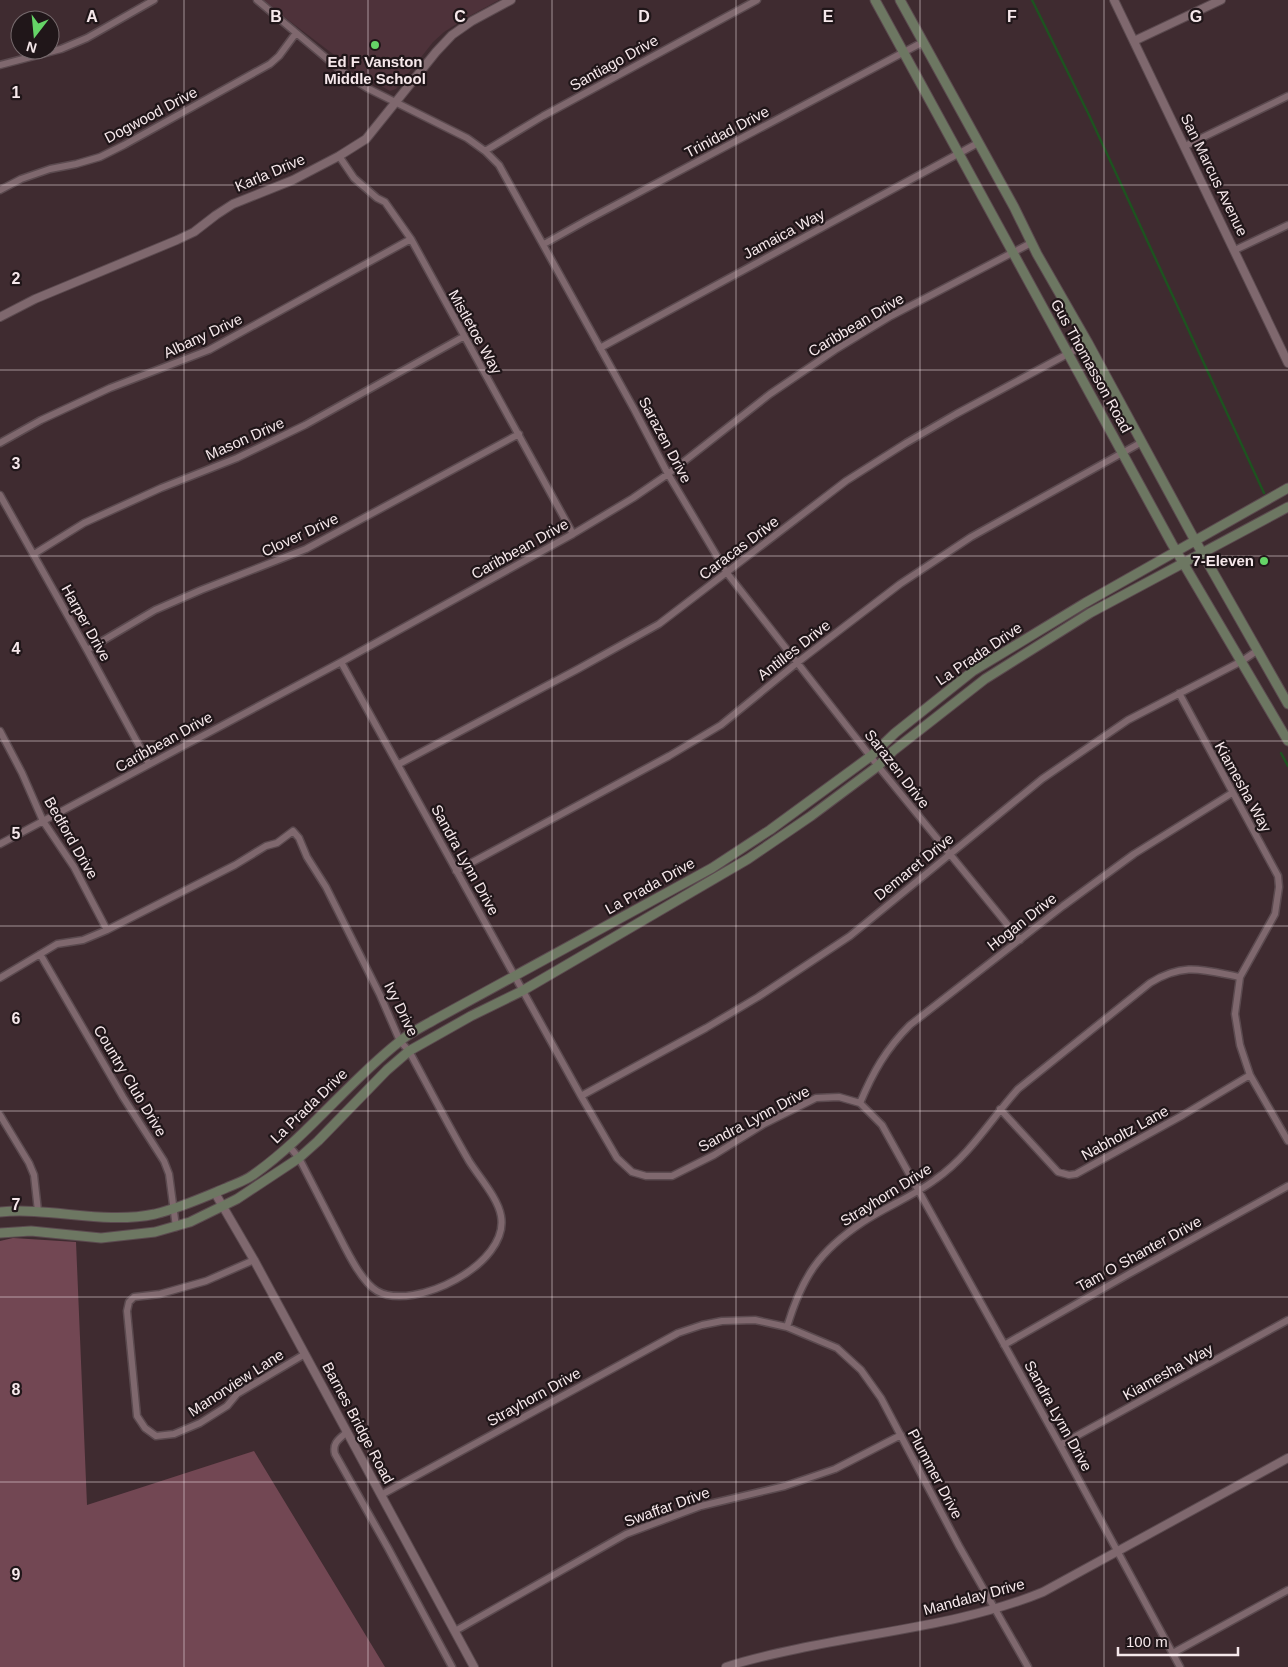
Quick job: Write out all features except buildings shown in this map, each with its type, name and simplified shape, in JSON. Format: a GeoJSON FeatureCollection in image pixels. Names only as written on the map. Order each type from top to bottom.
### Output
{"type":"FeatureCollection","features":[{"type":"Feature","properties":{"kind":"main road","name":"Gus Thomasson Road"},"geometry":{"type":"LineString","coordinates":[[875,0],[1183,564],[1288,741]]}},
{"type":"Feature","properties":{"kind":"main road","name":"Gus Thomasson Road"},"geometry":{"type":"LineString","coordinates":[[900,0],[1031,244],[1288,704]]}},
{"type":"Feature","properties":{"kind":"main road","name":"La Prada Drive"},"geometry":{"type":"LineString","coordinates":[[0,1212],[38,1211],[107,1218],[136,1216],[185,1206],[252,1177],[289,1146],[354,1082],[400,1041],[434,1020],[712,868],[770,830],[871,756],[895,734],[973,671],[1076,608],[1288,488]]}},
{"type":"Feature","properties":{"kind":"main road","name":"La Prada Drive"},"geometry":{"type":"LineString","coordinates":[[0,1233],[36,1232],[102,1238],[155,1232],[176,1227],[223,1206],[299,1158],[387,1070],[409,1051],[471,1016],[522,991],[748,859],[811,816],[878,766],[893,751],[985,679],[1082,618],[1145,582],[1183,564],[1288,507]]}},
{"type":"Feature","properties":{"kind":"main road"},"geometry":{"type":"LineString","coordinates":[[1076,608],[1082,618]]}},
{"type":"Feature","properties":{"kind":"main road"},"geometry":{"type":"LineString","coordinates":[[354,1082],[363,1094]]}},
{"type":"Feature","properties":{"kind":"street"},"geometry":{"type":"LineString","coordinates":[[0,65],[61,49],[78,42],[154,0]]}},
{"type":"Feature","properties":{"kind":"street","name":"Sarazen Drive"},"geometry":{"type":"LineString","coordinates":[[257,0],[344,73],[367,88],[467,138],[485,151],[499,165],[544,244],[668,474],[727,573],[948,854],[1020,940]]}},
{"type":"Feature","properties":{"kind":"street","name":"Karla Drive"},"geometry":{"type":"LineString","coordinates":[[0,317],[35,299],[194,232],[234,204],[293,180],[339,156],[366,138],[452,35],[472,21],[511,0]]}},
{"type":"Feature","properties":{"kind":"street","name":"Santiago Drive"},"geometry":{"type":"LineString","coordinates":[[485,151],[543,116],[757,0]]}},
{"type":"Feature","properties":{"kind":"street","name":"San Marcus Avenue"},"geometry":{"type":"LineString","coordinates":[[1114,0],[1286,351],[1288,363]]}},
{"type":"Feature","properties":{"kind":"street"},"geometry":{"type":"LineString","coordinates":[[1134,41],[1221,0]]}},
{"type":"Feature","properties":{"kind":"street","name":"Dogwood Drive"},"geometry":{"type":"LineString","coordinates":[[0,190],[21,178],[100,157],[124,145],[270,64],[279,56],[296,33]]}},
{"type":"Feature","properties":{"kind":"street","name":"Trinidad Drive"},"geometry":{"type":"LineString","coordinates":[[544,244],[923,42]]}},
{"type":"Feature","properties":{"kind":"street"},"geometry":{"type":"LineString","coordinates":[[1185,146],[1288,96]]}},
{"type":"Feature","properties":{"kind":"street","name":"Jamaica Way"},"geometry":{"type":"LineString","coordinates":[[600,348],[978,143]]}},
{"type":"Feature","properties":{"kind":"street","name":"Mistletoe Way"},"geometry":{"type":"LineString","coordinates":[[339,156],[354,178],[377,198],[385,202],[411,239],[572,534]]}},
{"type":"Feature","properties":{"kind":"street"},"geometry":{"type":"LineString","coordinates":[[1235,250],[1288,224]]}},
{"type":"Feature","properties":{"kind":"street","name":"Albany Drive"},"geometry":{"type":"LineString","coordinates":[[0,443],[41,420],[101,392],[209,350],[411,239]]}},
{"type":"Feature","properties":{"kind":"street","name":"Caribbean Drive"},"geometry":{"type":"LineString","coordinates":[[0,844],[341,662],[572,534],[633,498],[668,474],[770,394],[835,350],[890,316],[1031,244]]}},
{"type":"Feature","properties":{"kind":"street","name":"Mason Drive"},"geometry":{"type":"LineString","coordinates":[[34,554],[84,523],[161,488],[237,458],[305,425],[463,337]]}},
{"type":"Feature","properties":{"kind":"street","name":"Caracas Drive"},"geometry":{"type":"LineString","coordinates":[[398,764],[659,624],[846,482],[906,443],[956,414],[1088,343]]}},
{"type":"Feature","properties":{"kind":"street","name":"Clover Drive"},"geometry":{"type":"LineString","coordinates":[[87,650],[155,610],[306,549],[519,434]]}},
{"type":"Feature","properties":{"kind":"street","name":"Antilles Drive"},"geometry":{"type":"LineString","coordinates":[[456,871],[669,756],[721,725],[798,662],[900,584],[971,537],[1142,442]]}},
{"type":"Feature","properties":{"kind":"street","name":"Harper Drive"},"geometry":{"type":"LineString","coordinates":[[0,495],[149,764]]}},
{"type":"Feature","properties":{"kind":"street","name":"Demaret Drive"},"geometry":{"type":"LineString","coordinates":[[581,1096],[706,1028],[766,992],[850,936],[1042,779],[1128,720],[1242,661],[1258,650]]}},
{"type":"Feature","properties":{"kind":"street","name":"Sandra Lynn Drive"},"geometry":{"type":"LineString","coordinates":[[341,662],[609,1146],[626,1168],[638,1175],[672,1176],[714,1155],[764,1124],[810,1101],[832,1096],[860,1103],[882,1125],[1060,1445],[1180,1667]]}},
{"type":"Feature","properties":{"kind":"street","name":"Kiamesha Way"},"geometry":{"type":"LineString","coordinates":[[1179,693],[1278,876],[1280,887],[1275,914],[1240,977],[1235,1014],[1240,1045],[1250,1075],[1288,1141]]}},
{"type":"Feature","properties":{"kind":"street","name":"Bedford Drive"},"geometry":{"type":"LineString","coordinates":[[0,731],[22,773],[43,821],[75,870],[106,930]]}},
{"type":"Feature","properties":{"kind":"street","name":"Hogan Drive"},"geometry":{"type":"LineString","coordinates":[[860,1103],[872,1075],[884,1056],[892,1044],[910,1025],[1134,854],[1232,793]]}},
{"type":"Feature","properties":{"kind":"street","name":"Ivy Drive"},"geometry":{"type":"LineString","coordinates":[[0,978],[57,944],[83,940],[106,930],[235,865],[266,846],[277,843],[293,831],[299,838],[305,852],[326,887],[380,995],[400,1041],[409,1051],[470,1161],[495,1201],[501,1216],[502,1230],[486,1258],[472,1270],[448,1283],[423,1293],[390,1296],[375,1290],[350,1257],[299,1158],[289,1146]]}},
{"type":"Feature","properties":{"kind":"street","name":"Country Club Drive"},"geometry":{"type":"LineString","coordinates":[[40,954],[123,1097],[164,1160],[169,1174],[176,1227]]}},
{"type":"Feature","properties":{"kind":"street","name":"Strayhorn Drive"},"geometry":{"type":"LineString","coordinates":[[381,1495],[678,1333],[722,1321],[755,1320],[787,1327],[793,1306],[811,1269],[833,1244],[864,1222],[919,1191],[954,1166],[1018,1089],[1143,989],[1163,975],[1193,968],[1240,977]]}},
{"type":"Feature","properties":{"kind":"street","name":"Nabholtz Lane"},"geometry":{"type":"LineString","coordinates":[[1000,1109],[1058,1172],[1068,1175],[1076,1174],[1183,1115],[1250,1075]]}},
{"type":"Feature","properties":{"kind":"street"},"geometry":{"type":"LineString","coordinates":[[0,1115],[29,1163],[34,1175],[38,1211]]}},
{"type":"Feature","properties":{"kind":"street","name":"Tam O Shanter Drive"},"geometry":{"type":"LineString","coordinates":[[1004,1345],[1127,1274],[1288,1186]]}},
{"type":"Feature","properties":{"kind":"street","name":"Barnes Bridge Road"},"geometry":{"type":"LineString","coordinates":[[215,1193],[254,1260],[474,1667]]}},
{"type":"Feature","properties":{"kind":"street","name":"Manorview Lane"},"geometry":{"type":"LineString","coordinates":[[254,1260],[206,1281],[160,1294],[134,1297],[129,1302],[127,1311],[137,1416],[146,1428],[156,1436],[174,1434],[200,1423],[227,1406],[237,1394],[305,1354]]}},
{"type":"Feature","properties":{"kind":"street","name":"Kiamesha Way"},"geometry":{"type":"LineString","coordinates":[[1060,1445],[1288,1320]]}},
{"type":"Feature","properties":{"kind":"street","name":"Plummer Drive"},"geometry":{"type":"LineString","coordinates":[[787,1327],[837,1348],[861,1370],[881,1398],[959,1546],[1028,1667]]}},
{"type":"Feature","properties":{"kind":"street"},"geometry":{"type":"LineString","coordinates":[[347,1432],[335,1443],[333,1448],[334,1454],[388,1548],[452,1667]]}},
{"type":"Feature","properties":{"kind":"street","name":"Swaffar Drive"},"geometry":{"type":"LineString","coordinates":[[454,1631],[626,1534],[701,1506],[785,1486],[835,1469],[901,1435]]}},
{"type":"Feature","properties":{"kind":"street","name":"Mandalay Drive"},"geometry":{"type":"LineString","coordinates":[[726,1667],[745,1660],[958,1618],[1014,1604],[1043,1592],[1288,1458]]}},
{"type":"Feature","properties":{"kind":"street"},"geometry":{"type":"LineString","coordinates":[[1173,1654],[1288,1590]]}},
{"type":"Feature","properties":{"kind":"shaded area","name":"Ed F Vanston Middle School"},"geometry":{"type":"Polygon","coordinates":[[[262,0],[499,0],[444,32],[433,42],[396,89],[390,91],[354,70],[262,0]]]}},
{"type":"Feature","properties":{"kind":"shaded area"},"geometry":{"type":"Polygon","coordinates":[[[13,1238],[76,1242],[87,1505],[254,1451],[385,1667],[0,1667],[0,1241],[13,1238]]]}},
{"type":"Feature","properties":{"kind":"waterway"},"geometry":{"type":"LineString","coordinates":[[1032,0],[1089,115],[1264,493]]}},
{"type":"Feature","properties":{"kind":"waterway"},"geometry":{"type":"LineString","coordinates":[[1281,753],[1288,766]]}},
{"type":"Feature","properties":{"kind":"place","name":"Ed F Vanston Middle School"},"geometry":{"type":"Point","coordinates":[375,45]}},
{"type":"Feature","properties":{"kind":"place","name":"7-Eleven"},"geometry":{"type":"Point","coordinates":[1264,561]}}]}
